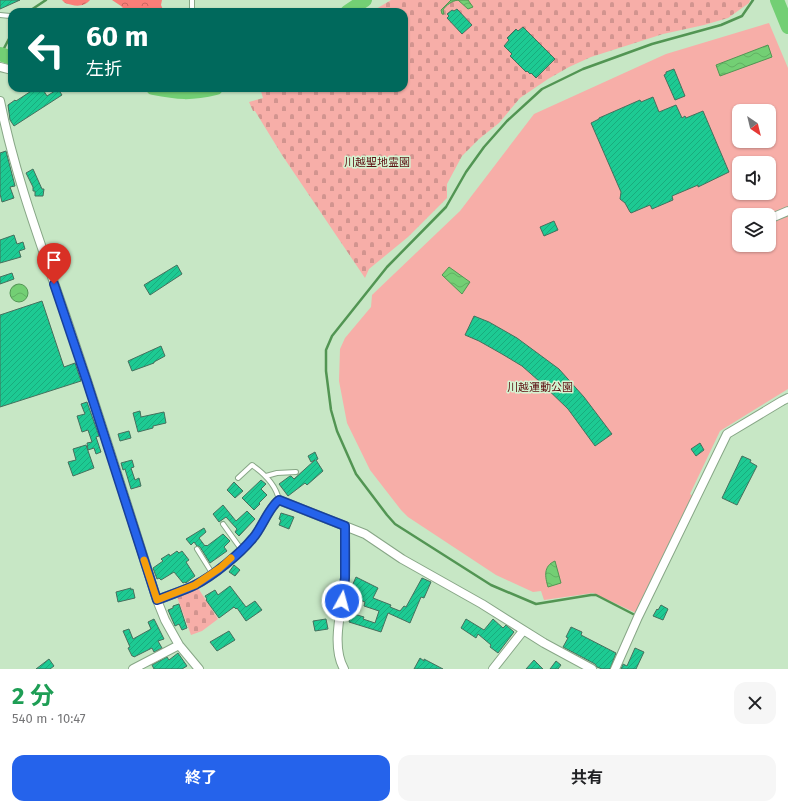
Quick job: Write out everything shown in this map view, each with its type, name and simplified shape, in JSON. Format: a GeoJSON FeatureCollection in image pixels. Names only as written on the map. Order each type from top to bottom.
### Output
{"type":"FeatureCollection","features":[{"type":"Feature","properties":{"kind":"street"},"geometry":{"type":"LineString","coordinates":[[0,101],[6,133],[24,194],[87,382],[157,600],[165,620],[179,645],[199,669]]}},
{"type":"Feature","properties":{"kind":"street"},"geometry":{"type":"LineString","coordinates":[[776,216],[788,211]]}},
{"type":"Feature","properties":{"kind":"street"},"geometry":{"type":"LineString","coordinates":[[615,669],[638,617],[727,434],[788,398]]}},
{"type":"Feature","properties":{"kind":"street"},"geometry":{"type":"LineString","coordinates":[[157,600],[195,585],[212,573],[252,538],[266,520],[274,504],[279,500],[365,534],[402,559],[482,604],[523,631],[592,669]]}},
{"type":"Feature","properties":{"kind":"street"},"geometry":{"type":"LineString","coordinates":[[344,669],[340,662],[337,644],[345,578],[345,526]]}},
{"type":"Feature","properties":{"kind":"street"},"geometry":{"type":"LineString","coordinates":[[493,669],[523,631]]}},
{"type":"Feature","properties":{"kind":"street"},"geometry":{"type":"LineString","coordinates":[[132,669],[179,645]]}},
{"type":"Feature","properties":{"kind":"lane"},"geometry":{"type":"LineString","coordinates":[[238,478],[252,465],[266,476],[278,494],[279,500]]}},
{"type":"Feature","properties":{"kind":"lane"},"geometry":{"type":"LineString","coordinates":[[266,476],[277,473],[296,472]]}},
{"type":"Feature","properties":{"kind":"lane"},"geometry":{"type":"LineString","coordinates":[[223,524],[241,549]]}},
{"type":"Feature","properties":{"kind":"lane"},"geometry":{"type":"LineString","coordinates":[[197,549],[212,573]]}},
{"type":"Feature","properties":{"kind":"green space"},"geometry":{"type":"Polygon","coordinates":[[[62,0],[90,0],[87,3],[78,6],[65,3],[62,0]]]}},
{"type":"Feature","properties":{"kind":"green space"},"geometry":{"type":"Polygon","coordinates":[[[112,0],[162,0],[162,8],[123,8],[112,0]]]}},
{"type":"Feature","properties":{"kind":"green space","name":"川越聖地霊園"},"geometry":{"type":"Polygon","coordinates":[[[391,0],[750,0],[749,3],[728,18],[663,34],[591,57],[548,79],[520,98],[499,123],[479,139],[462,156],[447,184],[447,198],[408,237],[369,269],[365,278],[282,155],[255,111],[253,111],[249,102],[263,98],[261,92],[408,92],[408,8],[378,8],[391,0]]]}},
{"type":"Feature","properties":{"kind":"green space","name":"川越運動公園"},"geometry":{"type":"Polygon","coordinates":[[[769,23],[788,68],[788,389],[720,431],[690,494],[693,496],[636,613],[593,593],[544,600],[541,591],[533,592],[496,575],[408,517],[401,510],[370,470],[347,423],[339,381],[340,349],[345,338],[371,307],[372,295],[460,211],[534,114],[666,54],[769,23]]]}},
{"type":"Feature","properties":{"kind":"green space"},"geometry":{"type":"Polygon","coordinates":[[[198,588],[218,619],[202,631],[191,635],[177,597],[198,588]]]}},
{"type":"Feature","properties":{"kind":"water"},"geometry":{"type":"Polygon","coordinates":[[[451,0],[458,0],[447,5],[443,10],[444,14],[442,14],[441,10],[451,0]]]}},
{"type":"Feature","properties":{"kind":"water"},"geometry":{"type":"Polygon","coordinates":[[[458,0],[468,0],[473,7],[468,9],[458,0]]]}},
{"type":"Feature","properties":{"kind":"water"},"geometry":{"type":"Polygon","coordinates":[[[768,45],[772,57],[720,76],[716,65],[768,45]]]}},
{"type":"Feature","properties":{"kind":"water"},"geometry":{"type":"Polygon","coordinates":[[[449,267],[470,282],[462,294],[442,275],[449,267]]]}},
{"type":"Feature","properties":{"kind":"water"},"geometry":{"type":"Polygon","coordinates":[[[19,284],[25,287],[28,293],[25,299],[19,302],[13,299],[10,293],[13,287],[19,284]]]}},
{"type":"Feature","properties":{"kind":"water"},"geometry":{"type":"Polygon","coordinates":[[[555,561],[561,583],[548,587],[546,572],[548,566],[555,561]]]}},
{"type":"Feature","properties":{"kind":"building"},"geometry":{"type":"Polygon","coordinates":[[[0,0],[20,0],[0,9],[0,0]]]}},
{"type":"Feature","properties":{"kind":"building"},"geometry":{"type":"Polygon","coordinates":[[[457,9],[472,25],[462,34],[447,18],[449,16],[447,14],[452,10],[454,11],[457,9]]]}},
{"type":"Feature","properties":{"kind":"building"},"geometry":{"type":"Polygon","coordinates":[[[523,27],[555,59],[536,78],[531,73],[526,72],[510,56],[512,54],[504,46],[509,40],[507,38],[516,29],[518,31],[523,27]]]}},
{"type":"Feature","properties":{"kind":"building"},"geometry":{"type":"Polygon","coordinates":[[[674,69],[685,96],[675,100],[664,75],[666,72],[674,69]]]}},
{"type":"Feature","properties":{"kind":"building"},"geometry":{"type":"Polygon","coordinates":[[[30,92],[44,92],[47,96],[53,92],[60,92],[62,95],[14,126],[10,120],[8,105],[15,100],[16,101],[30,92]]]}},
{"type":"Feature","properties":{"kind":"building"},"geometry":{"type":"Polygon","coordinates":[[[653,97],[659,112],[676,105],[682,118],[685,116],[686,118],[703,111],[729,172],[698,187],[698,185],[672,196],[673,200],[652,209],[650,205],[631,213],[625,203],[620,199],[621,192],[591,123],[640,100],[641,102],[653,97]]]}},
{"type":"Feature","properties":{"kind":"building"},"geometry":{"type":"Polygon","coordinates":[[[6,151],[15,186],[10,187],[14,198],[2,202],[0,194],[0,153],[6,151]]]}},
{"type":"Feature","properties":{"kind":"building"},"geometry":{"type":"Polygon","coordinates":[[[33,169],[42,189],[44,189],[43,196],[35,196],[35,191],[33,191],[33,187],[26,173],[33,169]]]}},
{"type":"Feature","properties":{"kind":"building"},"geometry":{"type":"Polygon","coordinates":[[[554,221],[558,230],[544,236],[540,227],[554,221]]]}},
{"type":"Feature","properties":{"kind":"building"},"geometry":{"type":"Polygon","coordinates":[[[14,235],[17,244],[23,242],[25,249],[19,251],[21,257],[0,263],[0,240],[14,235]]]}},
{"type":"Feature","properties":{"kind":"building"},"geometry":{"type":"Polygon","coordinates":[[[177,265],[182,274],[150,295],[144,285],[177,265]]]}},
{"type":"Feature","properties":{"kind":"building"},"geometry":{"type":"Polygon","coordinates":[[[12,273],[14,279],[0,284],[0,277],[12,273]]]}},
{"type":"Feature","properties":{"kind":"building"},"geometry":{"type":"Polygon","coordinates":[[[42,301],[64,367],[75,363],[81,381],[0,407],[0,315],[42,301]]]}},
{"type":"Feature","properties":{"kind":"building"},"geometry":{"type":"Polygon","coordinates":[[[474,316],[489,322],[517,338],[559,369],[584,397],[612,434],[595,446],[568,409],[522,366],[479,341],[465,335],[474,316]]]}},
{"type":"Feature","properties":{"kind":"building"},"geometry":{"type":"Polygon","coordinates":[[[161,346],[165,356],[154,363],[132,371],[128,361],[161,346]]]}},
{"type":"Feature","properties":{"kind":"building"},"geometry":{"type":"Polygon","coordinates":[[[87,402],[99,436],[96,437],[101,452],[96,454],[94,448],[88,450],[87,443],[92,442],[88,430],[82,432],[77,416],[85,414],[81,404],[87,402]]]}},
{"type":"Feature","properties":{"kind":"building"},"geometry":{"type":"Polygon","coordinates":[[[140,411],[141,417],[164,412],[166,423],[138,432],[133,413],[140,411]]]}},
{"type":"Feature","properties":{"kind":"building"},"geometry":{"type":"Polygon","coordinates":[[[129,431],[131,438],[120,441],[118,434],[129,431]]]}},
{"type":"Feature","properties":{"kind":"building"},"geometry":{"type":"Polygon","coordinates":[[[700,443],[704,450],[696,456],[691,449],[700,443]]]}},
{"type":"Feature","properties":{"kind":"building"},"geometry":{"type":"Polygon","coordinates":[[[86,445],[94,468],[73,476],[68,462],[76,460],[73,449],[86,445]]]}},
{"type":"Feature","properties":{"kind":"building"},"geometry":{"type":"Polygon","coordinates":[[[315,452],[318,459],[316,460],[323,471],[307,485],[305,483],[288,496],[279,484],[290,476],[294,479],[315,460],[311,462],[308,456],[315,452]]]}},
{"type":"Feature","properties":{"kind":"building"},"geometry":{"type":"Polygon","coordinates":[[[742,456],[751,460],[750,462],[757,466],[737,505],[722,498],[742,456]]]}},
{"type":"Feature","properties":{"kind":"building"},"geometry":{"type":"Polygon","coordinates":[[[132,460],[134,467],[131,468],[135,480],[139,478],[141,486],[131,489],[125,469],[123,470],[121,463],[132,460]]]}},
{"type":"Feature","properties":{"kind":"building"},"geometry":{"type":"Polygon","coordinates":[[[261,480],[266,484],[261,489],[267,495],[254,510],[242,498],[261,480]]]}},
{"type":"Feature","properties":{"kind":"building"},"geometry":{"type":"Polygon","coordinates":[[[234,482],[243,491],[235,498],[227,490],[234,482]]]}},
{"type":"Feature","properties":{"kind":"building"},"geometry":{"type":"Polygon","coordinates":[[[223,505],[236,521],[247,511],[255,519],[239,536],[235,532],[237,529],[226,517],[219,522],[213,514],[223,505]]]}},
{"type":"Feature","properties":{"kind":"building"},"geometry":{"type":"Polygon","coordinates":[[[281,513],[294,517],[289,529],[279,525],[281,513]]]}},
{"type":"Feature","properties":{"kind":"building"},"geometry":{"type":"Polygon","coordinates":[[[204,528],[206,532],[199,538],[205,546],[223,534],[230,541],[224,547],[227,551],[210,563],[200,547],[194,542],[191,545],[186,539],[204,528]]]}},
{"type":"Feature","properties":{"kind":"building"},"geometry":{"type":"Polygon","coordinates":[[[177,551],[179,553],[182,551],[189,560],[186,562],[195,576],[186,583],[183,583],[174,572],[161,580],[159,578],[157,579],[153,568],[163,561],[161,559],[169,554],[170,556],[177,551]]]}},
{"type":"Feature","properties":{"kind":"building"},"geometry":{"type":"Polygon","coordinates":[[[234,565],[240,570],[235,576],[229,572],[234,565]]]}},
{"type":"Feature","properties":{"kind":"building"},"geometry":{"type":"Polygon","coordinates":[[[356,577],[378,588],[373,598],[391,605],[390,607],[400,611],[404,606],[406,607],[422,578],[431,582],[424,598],[421,597],[410,623],[388,613],[381,632],[349,622],[352,614],[354,614],[375,623],[379,611],[364,606],[365,602],[348,595],[356,577]]]}},
{"type":"Feature","properties":{"kind":"building"},"geometry":{"type":"Polygon","coordinates":[[[230,586],[246,607],[255,601],[262,610],[246,621],[237,608],[236,609],[234,607],[219,618],[206,600],[207,599],[205,596],[215,590],[218,595],[230,586]]]}},
{"type":"Feature","properties":{"kind":"building"},"geometry":{"type":"Polygon","coordinates":[[[131,588],[131,590],[133,589],[135,598],[118,602],[116,592],[131,588]]]}},
{"type":"Feature","properties":{"kind":"building"},"geometry":{"type":"Polygon","coordinates":[[[179,604],[187,628],[182,630],[179,624],[175,626],[168,610],[179,604]]]}},
{"type":"Feature","properties":{"kind":"building"},"geometry":{"type":"Polygon","coordinates":[[[661,605],[668,609],[663,620],[653,616],[661,605]]]}},
{"type":"Feature","properties":{"kind":"building"},"geometry":{"type":"Polygon","coordinates":[[[154,619],[164,639],[158,641],[162,648],[154,652],[152,648],[134,657],[132,656],[123,631],[129,629],[133,639],[151,629],[148,622],[154,619]]]}},
{"type":"Feature","properties":{"kind":"building"},"geometry":{"type":"Polygon","coordinates":[[[326,619],[328,629],[315,631],[313,621],[326,619]]]}},
{"type":"Feature","properties":{"kind":"building"},"geometry":{"type":"Polygon","coordinates":[[[466,619],[484,630],[493,619],[503,628],[506,625],[514,632],[498,653],[478,634],[476,638],[461,628],[466,619]]]}},
{"type":"Feature","properties":{"kind":"building"},"geometry":{"type":"Polygon","coordinates":[[[571,627],[582,632],[581,635],[616,653],[610,669],[602,669],[597,667],[595,664],[563,647],[568,638],[566,637],[571,627]]]}},
{"type":"Feature","properties":{"kind":"building"},"geometry":{"type":"Polygon","coordinates":[[[229,631],[235,640],[217,651],[210,642],[229,631]]]}},
{"type":"Feature","properties":{"kind":"building"},"geometry":{"type":"Polygon","coordinates":[[[635,648],[644,652],[636,669],[621,669],[623,664],[627,666],[635,648]]]}},
{"type":"Feature","properties":{"kind":"building"},"geometry":{"type":"Polygon","coordinates":[[[178,653],[187,666],[182,669],[154,669],[152,665],[167,657],[169,660],[178,653]]]}},
{"type":"Feature","properties":{"kind":"building"},"geometry":{"type":"Polygon","coordinates":[[[420,658],[424,661],[424,659],[443,669],[414,669],[420,658]]]}},
{"type":"Feature","properties":{"kind":"building"},"geometry":{"type":"Polygon","coordinates":[[[49,659],[54,666],[50,669],[36,669],[49,659]]]}},
{"type":"Feature","properties":{"kind":"building"},"geometry":{"type":"Polygon","coordinates":[[[534,660],[543,669],[526,669],[534,660]]]}},
{"type":"Feature","properties":{"kind":"building"},"geometry":{"type":"Polygon","coordinates":[[[556,661],[561,665],[558,669],[550,669],[556,661]]]}},
{"type":"Feature","properties":{"kind":"waterway"},"geometry":{"type":"LineString","coordinates":[[34,8],[46,0]]}},
{"type":"Feature","properties":{"kind":"waterway"},"geometry":{"type":"LineString","coordinates":[[353,8],[365,0]]}},
{"type":"Feature","properties":{"kind":"waterway"},"geometry":{"type":"LineString","coordinates":[[633,614],[596,595],[536,604],[491,585],[395,524],[356,474],[337,431],[331,410],[326,371],[326,350],[332,336],[387,267],[446,207],[466,172],[484,147],[507,121],[542,89],[583,69],[652,44],[721,25],[742,16],[753,0]]}},
{"type":"Feature","properties":{"kind":"waterway"},"geometry":{"type":"LineString","coordinates":[[777,0],[788,27]]}},
{"type":"Feature","properties":{"kind":"waterway"},"geometry":{"type":"LineString","coordinates":[[1,54],[8,41]]}},
{"type":"Feature","properties":{"kind":"waterway"},"geometry":{"type":"LineString","coordinates":[[0,54],[8,57]]}},
{"type":"Feature","properties":{"kind":"slow traffic"},"geometry":{"type":"LineString","coordinates":[[144,560],[157,600],[195,585],[220,568],[231,558]]}},
{"type":"Feature","properties":{"kind":"route"},"geometry":{"type":"LineString","coordinates":[[54,284],[157,600],[195,585],[220,568],[252,538],[266,520],[274,504],[279,500],[345,526],[345,578],[342,601]]}}]}
